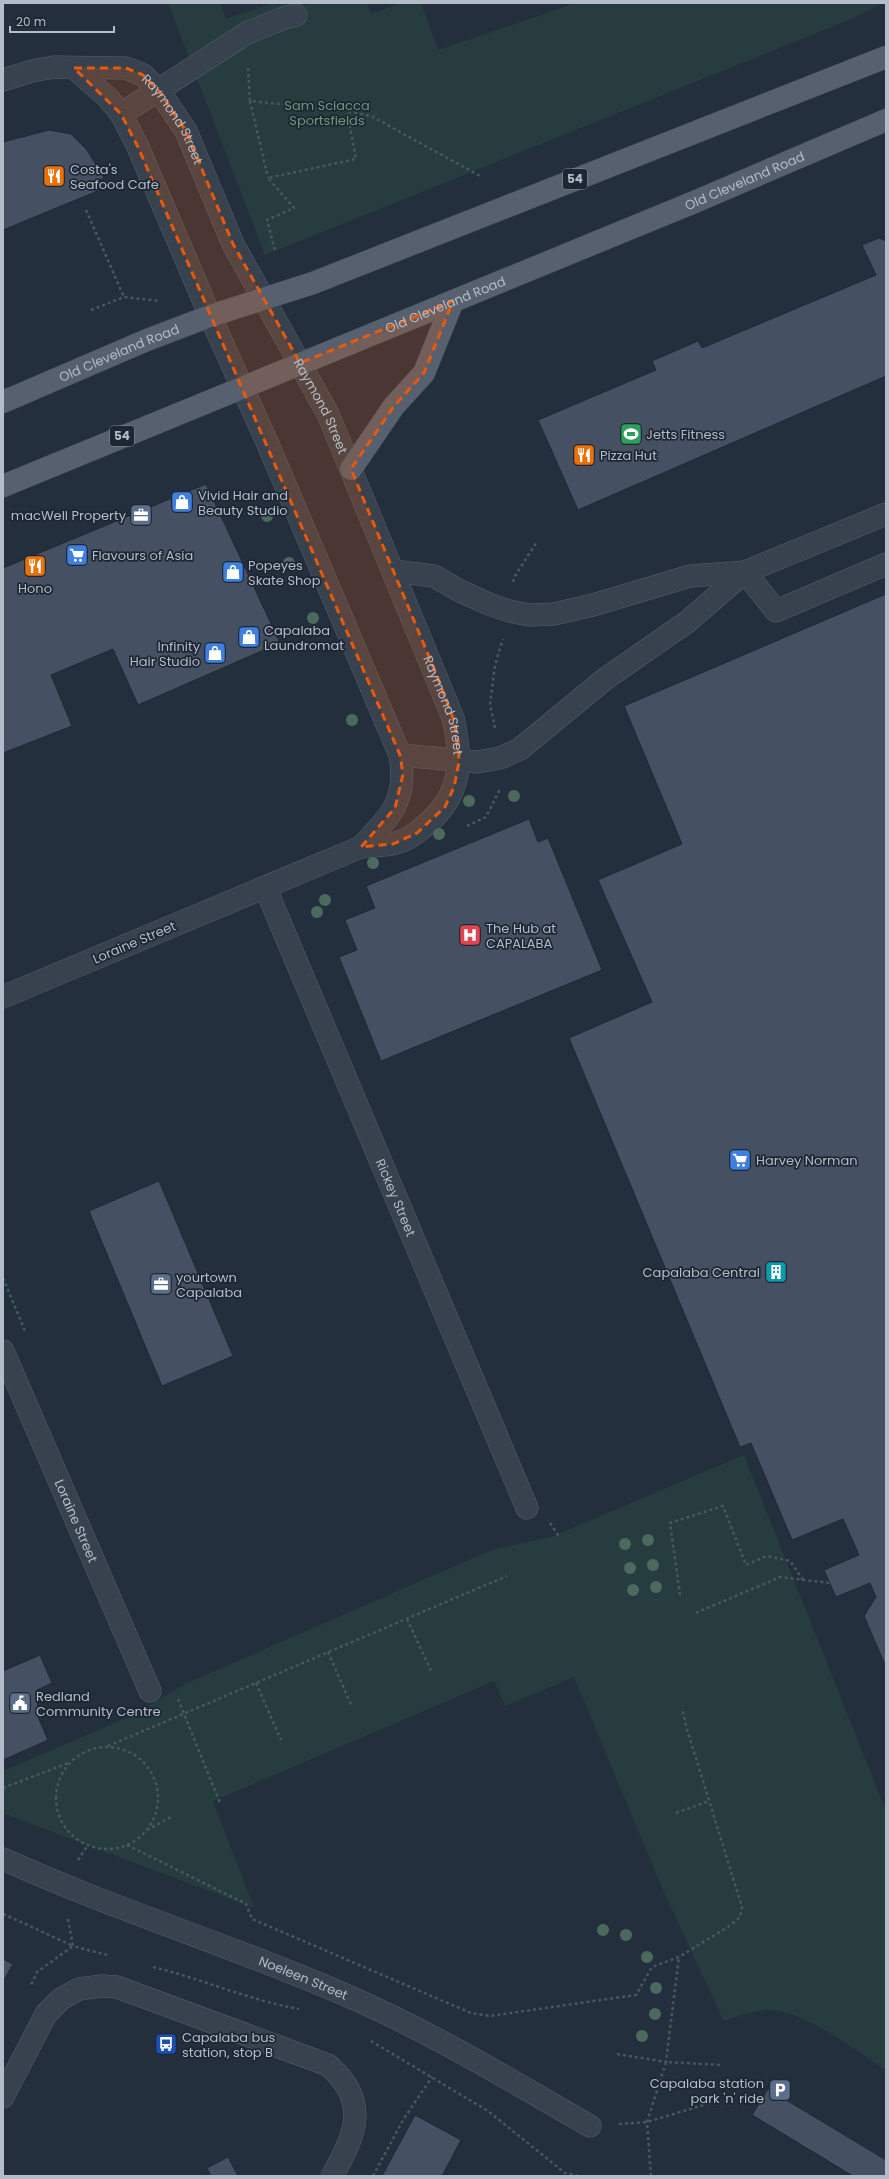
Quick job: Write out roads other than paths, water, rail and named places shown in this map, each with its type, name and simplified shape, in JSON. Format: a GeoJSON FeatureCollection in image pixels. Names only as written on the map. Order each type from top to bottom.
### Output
{"type":"FeatureCollection","features":[{"type":"Feature","properties":{"kind":"main road","name":"Old Cleveland Road"},"geometry":{"type":"LineString","coordinates":[[3,402],[146,340],[210,316],[313,283],[886,58]]}},
{"type":"Feature","properties":{"kind":"main road","name":"Old Cleveland Road"},"geometry":{"type":"LineString","coordinates":[[3,486],[692,203],[886,120]]}},
{"type":"Feature","properties":{"kind":"main road"},"geometry":{"type":"LineString","coordinates":[[351,469],[394,406],[424,373],[453,301]]}},
{"type":"Feature","properties":{"kind":"street"},"geometry":{"type":"LineString","coordinates":[[121,114],[159,91],[247,33],[267,24],[296,15]]}},
{"type":"Feature","properties":{"kind":"street"},"geometry":{"type":"LineString","coordinates":[[3,80],[54,67],[74,68]]}},
{"type":"Feature","properties":{"kind":"street","name":"Raymond Street"},"geometry":{"type":"LineString","coordinates":[[74,68],[126,68],[143,75],[159,91],[186,131],[233,244],[328,414],[453,718],[458,741],[460,762],[454,787],[445,808],[417,833],[393,844],[361,847],[265,887]]}},
{"type":"Feature","properties":{"kind":"street","name":"Raymond Street"},"geometry":{"type":"LineString","coordinates":[[74,68],[108,98],[121,114],[138,147],[210,316],[277,465],[400,755],[403,774],[402,789],[395,808],[361,847]]}},
{"type":"Feature","properties":{"kind":"street"},"geometry":{"type":"LineString","coordinates":[[393,571],[434,576],[460,591],[509,611],[529,615],[554,614],[593,605],[690,576],[745,572],[886,514]]}},
{"type":"Feature","properties":{"kind":"street"},"geometry":{"type":"LineString","coordinates":[[745,572],[776,611],[886,564]]}},
{"type":"Feature","properties":{"kind":"street"},"geometry":{"type":"LineString","coordinates":[[400,755],[460,762],[477,762],[500,758],[520,750],[605,679],[687,622],[745,572]]}},
{"type":"Feature","properties":{"kind":"street","name":"Loraine Street"},"geometry":{"type":"LineString","coordinates":[[3,997],[265,887]]}},
{"type":"Feature","properties":{"kind":"street","name":"Rickey Street"},"geometry":{"type":"LineString","coordinates":[[265,887],[527,1508]]}},
{"type":"Feature","properties":{"kind":"street","name":"Loraine Street"},"geometry":{"type":"LineString","coordinates":[[3,1350],[150,1691]]}},
{"type":"Feature","properties":{"kind":"street","name":"Noeleen Street"},"geometry":{"type":"LineString","coordinates":[[3,1859],[61,1884],[341,1993],[447,2044],[590,2126]]}},
{"type":"Feature","properties":{"kind":"street"},"geometry":{"type":"LineString","coordinates":[[3,2097],[46,2014],[61,1999],[79,1989],[102,1986],[117,1987],[328,2065],[340,2075],[356,2109],[348,2148],[332,2176]]}},
{"type":"Feature","properties":{"kind":"place","name":"Costa's Seafood Cafe"},"geometry":{"type":"Point","coordinates":[54,176]}},
{"type":"Feature","properties":{"kind":"place","name":"Jetts Fitness"},"geometry":{"type":"Point","coordinates":[631,434]}},
{"type":"Feature","properties":{"kind":"place","name":"Pizza Hut"},"geometry":{"type":"Point","coordinates":[584,455]}},
{"type":"Feature","properties":{"kind":"place","name":"Vivid Hair and Beauty Studio"},"geometry":{"type":"Point","coordinates":[182,502]}},
{"type":"Feature","properties":{"kind":"place","name":"macWell Property"},"geometry":{"type":"Point","coordinates":[141,515]}},
{"type":"Feature","properties":{"kind":"place","name":"Flavours of Asia"},"geometry":{"type":"Point","coordinates":[77,555]}},
{"type":"Feature","properties":{"kind":"place","name":"Hono"},"geometry":{"type":"Point","coordinates":[35,566]}},
{"type":"Feature","properties":{"kind":"place","name":"Popeyes Skate Shop"},"geometry":{"type":"Point","coordinates":[233,572]}},
{"type":"Feature","properties":{"kind":"place","name":"Capalaba Laundromat"},"geometry":{"type":"Point","coordinates":[249,637]}},
{"type":"Feature","properties":{"kind":"place","name":"Infinity Hair Studio"},"geometry":{"type":"Point","coordinates":[215,653]}},
{"type":"Feature","properties":{"kind":"place","name":"The Hub at CAPALABA"},"geometry":{"type":"Point","coordinates":[470,935]}},
{"type":"Feature","properties":{"kind":"place","name":"Harvey Norman"},"geometry":{"type":"Point","coordinates":[740,1160]}},
{"type":"Feature","properties":{"kind":"place","name":"Capalaba Central"},"geometry":{"type":"Point","coordinates":[776,1272]}},
{"type":"Feature","properties":{"kind":"place","name":"yourtown Capalaba"},"geometry":{"type":"Point","coordinates":[161,1284]}},
{"type":"Feature","properties":{"kind":"place","name":"Redland Community Centre"},"geometry":{"type":"Point","coordinates":[20,1703]}},
{"type":"Feature","properties":{"kind":"place","name":"Capalaba bus station, stop B"},"geometry":{"type":"Point","coordinates":[166,2044]}},
{"type":"Feature","properties":{"kind":"place","name":"Capalaba station park 'n' ride"},"geometry":{"type":"Point","coordinates":[780,2090]}},
{"type":"Feature","properties":{"kind":"park label","name":"Sam Sciacca Sportsfields"},"geometry":{"type":"Point","coordinates":[327,112]}}]}
